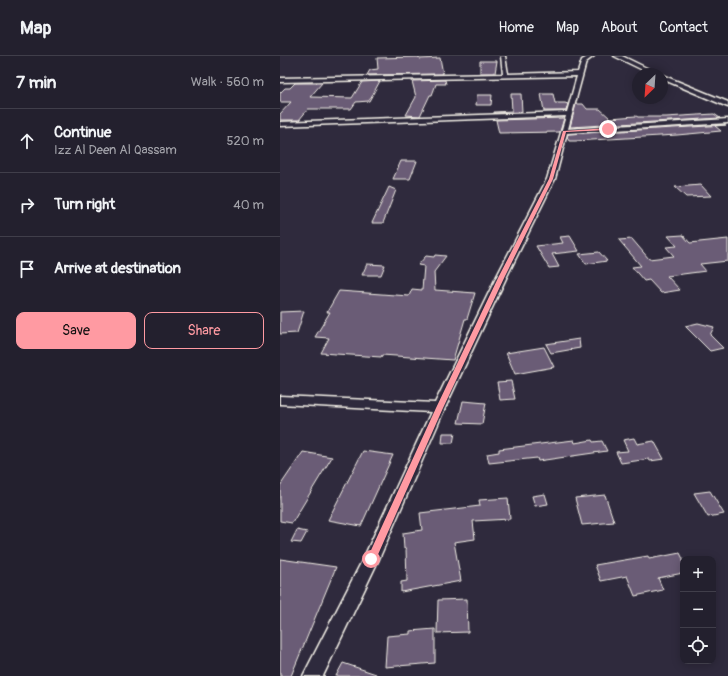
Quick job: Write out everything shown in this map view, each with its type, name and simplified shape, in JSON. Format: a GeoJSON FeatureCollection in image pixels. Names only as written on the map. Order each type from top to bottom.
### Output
{"type":"FeatureCollection","features":[{"type":"Feature","properties":{"kind":"street"},"geometry":{"type":"LineString","coordinates":[[503,56],[506,75]]}},
{"type":"Feature","properties":{"kind":"street"},"geometry":{"type":"LineString","coordinates":[[313,676],[371,559],[439,408],[502,276],[551,179],[570,114],[579,74],[584,61],[592,56]]}},
{"type":"Feature","properties":{"kind":"street"},"geometry":{"type":"LineString","coordinates":[[617,56],[643,68]]}},
{"type":"Feature","properties":{"kind":"street"},"geometry":{"type":"LineString","coordinates":[[280,80],[579,74]]}},
{"type":"Feature","properties":{"kind":"street"},"geometry":{"type":"LineString","coordinates":[[668,80],[728,106]]}},
{"type":"Feature","properties":{"kind":"street"},"geometry":{"type":"LineString","coordinates":[[280,124],[570,114]]}},
{"type":"Feature","properties":{"kind":"street"},"geometry":{"type":"LineString","coordinates":[[565,131],[728,121]]}},
{"type":"Feature","properties":{"kind":"street"},"geometry":{"type":"LineString","coordinates":[[280,400],[439,408]]}},
{"type":"Feature","properties":{"kind":"building"},"geometry":{"type":"Polygon","coordinates":[[[418,57],[420,59],[440,58],[443,74],[367,75],[370,70],[378,69],[377,58],[418,57]]]}},
{"type":"Feature","properties":{"kind":"building"},"geometry":{"type":"Polygon","coordinates":[[[480,61],[497,61],[495,73],[480,73],[480,61]]]}},
{"type":"Feature","properties":{"kind":"building"},"geometry":{"type":"Polygon","coordinates":[[[445,80],[446,84],[436,84],[432,95],[430,95],[420,116],[406,115],[416,97],[412,81],[445,80]]]}},
{"type":"Feature","properties":{"kind":"building"},"geometry":{"type":"Polygon","coordinates":[[[380,81],[369,101],[356,102],[351,109],[308,109],[299,120],[280,120],[280,114],[291,102],[280,102],[280,93],[285,88],[290,88],[295,83],[322,83],[310,97],[352,98],[362,82],[380,81]]]}},
{"type":"Feature","properties":{"kind":"building"},"geometry":{"type":"Polygon","coordinates":[[[511,94],[521,94],[522,112],[494,113],[512,111],[511,94]]]}},
{"type":"Feature","properties":{"kind":"building"},"geometry":{"type":"Polygon","coordinates":[[[541,94],[553,94],[555,103],[568,104],[566,111],[544,111],[541,94]]]}},
{"type":"Feature","properties":{"kind":"building"},"geometry":{"type":"Polygon","coordinates":[[[477,95],[492,95],[491,105],[476,105],[477,95]]]}},
{"type":"Feature","properties":{"kind":"building"},"geometry":{"type":"Polygon","coordinates":[[[576,104],[583,104],[587,109],[600,109],[610,118],[714,114],[720,118],[570,127],[576,104]]]}},
{"type":"Feature","properties":{"kind":"building"},"geometry":{"type":"Polygon","coordinates":[[[564,118],[560,132],[499,133],[496,120],[564,118]]]}},
{"type":"Feature","properties":{"kind":"building"},"geometry":{"type":"Polygon","coordinates":[[[726,125],[715,126],[721,131],[677,135],[575,141],[569,141],[567,137],[568,134],[726,125]]]}},
{"type":"Feature","properties":{"kind":"building"},"geometry":{"type":"Polygon","coordinates":[[[401,161],[417,161],[410,179],[393,179],[401,161]]]}},
{"type":"Feature","properties":{"kind":"building"},"geometry":{"type":"Polygon","coordinates":[[[701,185],[711,196],[686,197],[675,187],[701,185]]]}},
{"type":"Feature","properties":{"kind":"building"},"geometry":{"type":"Polygon","coordinates":[[[389,187],[396,190],[383,223],[372,223],[389,187]]]}},
{"type":"Feature","properties":{"kind":"building"},"geometry":{"type":"Polygon","coordinates":[[[683,235],[690,243],[728,239],[728,261],[700,264],[706,271],[667,276],[680,290],[661,293],[649,280],[644,281],[632,267],[641,266],[619,240],[632,239],[649,259],[674,256],[666,247],[677,246],[668,236],[683,235]]]}},
{"type":"Feature","properties":{"kind":"building"},"geometry":{"type":"Polygon","coordinates":[[[570,236],[579,251],[552,254],[559,267],[549,268],[536,246],[563,243],[560,237],[570,236]]]}},
{"type":"Feature","properties":{"kind":"building"},"geometry":{"type":"Polygon","coordinates":[[[599,252],[607,261],[586,264],[579,254],[599,252]]]}},
{"type":"Feature","properties":{"kind":"building"},"geometry":{"type":"Polygon","coordinates":[[[435,255],[446,256],[434,272],[435,290],[475,293],[467,319],[465,319],[453,360],[382,355],[381,357],[321,353],[329,338],[315,337],[330,312],[327,312],[339,291],[409,296],[412,289],[422,290],[424,266],[418,265],[426,256],[434,257],[435,255]]]}},
{"type":"Feature","properties":{"kind":"building"},"geometry":{"type":"Polygon","coordinates":[[[367,264],[385,265],[381,275],[362,275],[367,264]]]}},
{"type":"Feature","properties":{"kind":"building"},"geometry":{"type":"Polygon","coordinates":[[[304,311],[297,333],[280,334],[280,312],[304,311]]]}},
{"type":"Feature","properties":{"kind":"building"},"geometry":{"type":"Polygon","coordinates":[[[698,323],[714,327],[710,335],[723,348],[710,351],[685,326],[698,323]]]}},
{"type":"Feature","properties":{"kind":"building"},"geometry":{"type":"Polygon","coordinates":[[[579,339],[580,348],[551,353],[546,344],[579,339]]]}},
{"type":"Feature","properties":{"kind":"building"},"geometry":{"type":"Polygon","coordinates":[[[544,347],[554,367],[515,374],[506,353],[544,347]]]}},
{"type":"Feature","properties":{"kind":"building"},"geometry":{"type":"Polygon","coordinates":[[[511,381],[515,399],[500,400],[497,382],[511,381]]]}},
{"type":"Feature","properties":{"kind":"building"},"geometry":{"type":"Polygon","coordinates":[[[463,401],[486,403],[482,424],[458,423],[463,401]]]}},
{"type":"Feature","properties":{"kind":"building"},"geometry":{"type":"Polygon","coordinates":[[[443,433],[455,433],[453,443],[442,443],[443,433]]]}},
{"type":"Feature","properties":{"kind":"building"},"geometry":{"type":"Polygon","coordinates":[[[634,438],[637,444],[654,441],[664,459],[650,461],[649,459],[621,463],[616,452],[628,451],[623,440],[634,438]]]}},
{"type":"Feature","properties":{"kind":"building"},"geometry":{"type":"Polygon","coordinates":[[[574,440],[575,443],[592,440],[593,442],[602,441],[607,451],[538,461],[537,458],[489,463],[487,454],[499,452],[499,449],[574,440]]]}},
{"type":"Feature","properties":{"kind":"building"},"geometry":{"type":"Polygon","coordinates":[[[363,451],[393,455],[361,526],[328,520],[363,451]]]}},
{"type":"Feature","properties":{"kind":"building"},"geometry":{"type":"Polygon","coordinates":[[[303,452],[332,457],[292,523],[280,521],[280,486],[303,452]]]}},
{"type":"Feature","properties":{"kind":"building"},"geometry":{"type":"Polygon","coordinates":[[[710,491],[724,514],[708,517],[694,493],[710,491]]]}},
{"type":"Feature","properties":{"kind":"building"},"geometry":{"type":"Polygon","coordinates":[[[545,494],[548,504],[535,506],[532,496],[545,494]]]}},
{"type":"Feature","properties":{"kind":"building"},"geometry":{"type":"Polygon","coordinates":[[[605,495],[614,522],[582,525],[575,498],[605,495]]]}},
{"type":"Feature","properties":{"kind":"building"},"geometry":{"type":"Polygon","coordinates":[[[508,498],[510,519],[473,521],[475,539],[454,542],[461,581],[401,592],[401,582],[407,581],[406,548],[404,549],[403,533],[422,530],[420,513],[480,506],[479,500],[508,498]]]}},
{"type":"Feature","properties":{"kind":"building"},"geometry":{"type":"Polygon","coordinates":[[[297,530],[307,532],[301,543],[291,542],[297,530]]]}},
{"type":"Feature","properties":{"kind":"building"},"geometry":{"type":"Polygon","coordinates":[[[680,553],[682,556],[680,556],[680,574],[658,578],[663,590],[635,596],[627,576],[601,581],[595,565],[648,556],[649,559],[680,553]]]}},
{"type":"Feature","properties":{"kind":"building"},"geometry":{"type":"Polygon","coordinates":[[[280,559],[336,567],[291,676],[280,676],[280,559]]]}},
{"type":"Feature","properties":{"kind":"building"},"geometry":{"type":"Polygon","coordinates":[[[467,599],[468,632],[437,633],[438,600],[467,599]]]}},
{"type":"Feature","properties":{"kind":"building"},"geometry":{"type":"Polygon","coordinates":[[[435,629],[435,663],[385,667],[387,636],[410,634],[410,631],[435,629]]]}},
{"type":"Feature","properties":{"kind":"building"},"geometry":{"type":"Polygon","coordinates":[[[343,663],[376,674],[376,676],[336,676],[343,663]]]}},
{"type":"Feature","properties":{"kind":"route"},"geometry":{"type":"LineString","coordinates":[[371,559],[439,408],[502,276],[551,179],[565,131],[608,129]]}}]}
